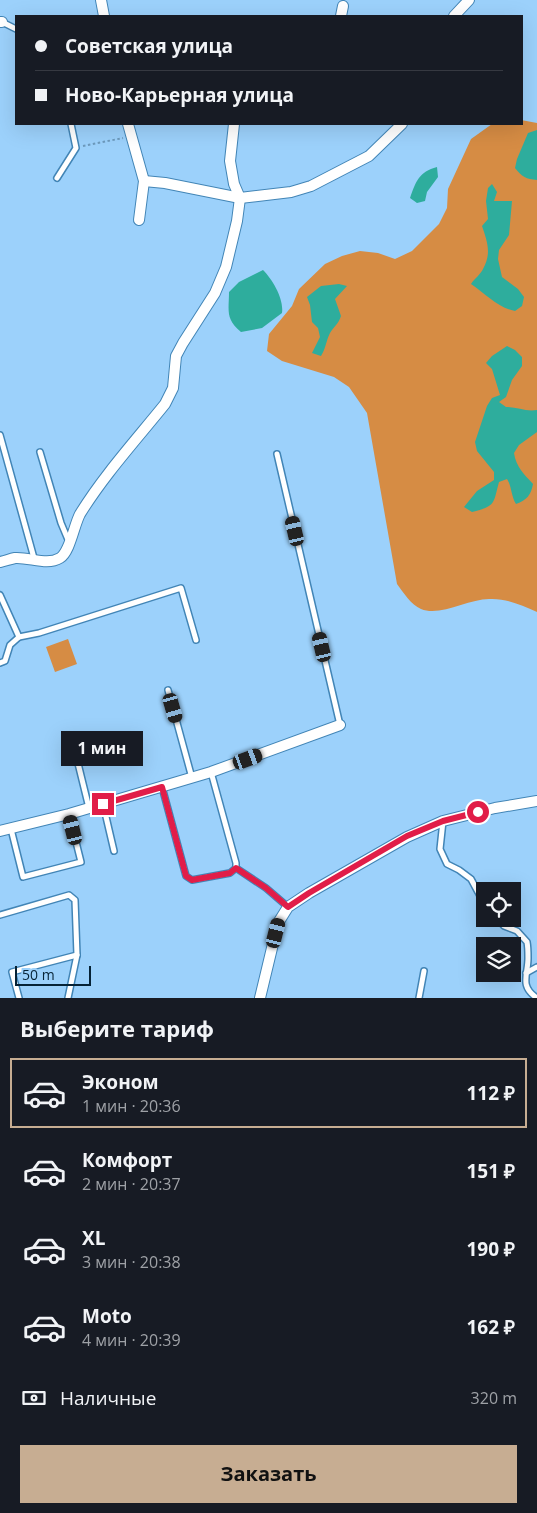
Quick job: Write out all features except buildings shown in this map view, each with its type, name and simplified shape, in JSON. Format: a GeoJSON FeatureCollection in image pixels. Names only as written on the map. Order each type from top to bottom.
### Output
{"type":"FeatureCollection","features":[{"type":"Feature","properties":{"kind":"street"},"geometry":{"type":"LineString","coordinates":[[101,0],[104,15]]}},
{"type":"Feature","properties":{"kind":"street"},"geometry":{"type":"LineString","coordinates":[[455,15],[469,0]]}},
{"type":"Feature","properties":{"kind":"street"},"geometry":{"type":"LineString","coordinates":[[128,125],[144,182],[139,220]]}},
{"type":"Feature","properties":{"kind":"street"},"geometry":{"type":"LineString","coordinates":[[0,562],[15,558],[34,558],[49,561],[62,557],[78,518],[90,497],[165,404],[173,388],[176,356],[215,293],[226,267],[240,198],[234,184],[230,161],[234,125]]}},
{"type":"Feature","properties":{"kind":"street"},"geometry":{"type":"LineString","coordinates":[[144,182],[165,183],[240,198],[291,192],[311,186],[369,156],[401,125]]}},
{"type":"Feature","properties":{"kind":"street"},"geometry":{"type":"LineString","coordinates":[[0,831],[69,814],[192,778],[340,725]]}},
{"type":"Feature","properties":{"kind":"street"},"geometry":{"type":"LineString","coordinates":[[260,998],[278,923],[288,907],[407,836],[443,821],[495,808],[537,802]]}},
{"type":"Feature","properties":{"kind":"lane"},"geometry":{"type":"LineString","coordinates":[[1,22],[15,28]]}},
{"type":"Feature","properties":{"kind":"lane"},"geometry":{"type":"LineString","coordinates":[[57,178],[76,148],[71,125]]}},
{"type":"Feature","properties":{"kind":"lane"},"geometry":{"type":"LineString","coordinates":[[0,435],[34,558]]}},
{"type":"Feature","properties":{"kind":"lane"},"geometry":{"type":"LineString","coordinates":[[40,452],[61,523],[69,542]]}},
{"type":"Feature","properties":{"kind":"lane"},"geometry":{"type":"LineString","coordinates":[[277,454],[340,725]]}},
{"type":"Feature","properties":{"kind":"lane"},"geometry":{"type":"LineString","coordinates":[[0,663],[5,661],[10,645],[19,637],[39,633],[182,588],[196,640]]}},
{"type":"Feature","properties":{"kind":"lane"},"geometry":{"type":"LineString","coordinates":[[0,595],[19,637]]}},
{"type":"Feature","properties":{"kind":"lane"},"geometry":{"type":"LineString","coordinates":[[168,690],[192,778]]}},
{"type":"Feature","properties":{"kind":"lane"},"geometry":{"type":"LineString","coordinates":[[72,740],[89,808]]}},
{"type":"Feature","properties":{"kind":"lane"},"geometry":{"type":"LineString","coordinates":[[211,772],[236,868],[266,888],[288,907]]}},
{"type":"Feature","properties":{"kind":"lane"},"geometry":{"type":"LineString","coordinates":[[162,787],[186,876],[192,880],[230,873],[236,868]]}},
{"type":"Feature","properties":{"kind":"lane"},"geometry":{"type":"LineString","coordinates":[[103,804],[114,851]]}},
{"type":"Feature","properties":{"kind":"lane"},"geometry":{"type":"LineString","coordinates":[[11,829],[23,877],[81,862],[69,814]]}},
{"type":"Feature","properties":{"kind":"lane"},"geometry":{"type":"LineString","coordinates":[[443,821],[440,849],[447,864],[459,870],[471,880],[476,889]]}},
{"type":"Feature","properties":{"kind":"lane"},"geometry":{"type":"LineString","coordinates":[[0,915],[69,895],[75,900],[77,955],[68,998]]}},
{"type":"Feature","properties":{"kind":"lane"},"geometry":{"type":"LineString","coordinates":[[507,927],[517,931],[527,942],[528,959],[525,984],[530,994],[536,998]]}},
{"type":"Feature","properties":{"kind":"lane"},"geometry":{"type":"LineString","coordinates":[[19,998],[12,972],[77,955]]}},
{"type":"Feature","properties":{"kind":"lane"},"geometry":{"type":"LineString","coordinates":[[526,973],[537,967]]}},
{"type":"Feature","properties":{"kind":"lane"},"geometry":{"type":"LineString","coordinates":[[420,998],[424,971]]}},
{"type":"Feature","properties":{"kind":"path"},"geometry":{"type":"LineString","coordinates":[[76,148],[132,136]]}},
{"type":"Feature","properties":{"kind":"shaded area"},"geometry":{"type":"Polygon","coordinates":[[[523,120],[537,123],[537,612],[513,602],[495,599],[481,600],[437,611],[421,609],[414,605],[397,584],[367,413],[349,387],[334,377],[282,361],[267,351],[269,334],[292,306],[299,289],[325,264],[342,256],[360,251],[378,253],[395,259],[412,251],[439,224],[447,208],[448,189],[471,139],[491,125],[523,125],[523,120]]]}},
{"type":"Feature","properties":{"kind":"shaded area"},"geometry":{"type":"Polygon","coordinates":[[[537,130],[537,180],[524,177],[515,168],[528,133],[537,130]]]}},
{"type":"Feature","properties":{"kind":"shaded area"},"geometry":{"type":"Polygon","coordinates":[[[437,167],[438,177],[427,192],[425,201],[417,203],[410,198],[416,182],[426,172],[437,167]]]}},
{"type":"Feature","properties":{"kind":"shaded area"},"geometry":{"type":"Polygon","coordinates":[[[492,184],[497,192],[494,201],[512,201],[509,235],[499,250],[498,259],[502,277],[518,289],[524,297],[522,306],[515,311],[498,304],[471,284],[486,263],[487,242],[482,226],[488,219],[486,201],[488,188],[492,184]]]}},
{"type":"Feature","properties":{"kind":"shaded area"},"geometry":{"type":"Polygon","coordinates":[[[263,270],[277,290],[282,313],[262,328],[241,332],[232,323],[230,318],[229,292],[239,282],[263,270]]]}},
{"type":"Feature","properties":{"kind":"shaded area"},"geometry":{"type":"Polygon","coordinates":[[[339,284],[347,286],[335,299],[341,316],[330,333],[321,356],[312,353],[320,337],[318,328],[312,322],[307,297],[321,286],[339,284]]]}},
{"type":"Feature","properties":{"kind":"shaded area"},"geometry":{"type":"Polygon","coordinates":[[[507,346],[515,350],[522,357],[522,366],[512,380],[506,397],[499,402],[506,407],[537,410],[537,432],[519,445],[514,453],[519,466],[533,484],[528,497],[516,504],[507,479],[499,482],[496,495],[490,506],[472,512],[464,507],[477,491],[494,480],[494,472],[477,451],[475,442],[487,406],[492,398],[500,395],[492,369],[486,363],[492,356],[507,346]]]}},
{"type":"Feature","properties":{"kind":"shaded area"},"geometry":{"type":"Polygon","coordinates":[[[68,639],[77,664],[55,672],[46,647],[68,639]]]}},
{"type":"Feature","properties":{"kind":"route"},"geometry":{"type":"LineString","coordinates":[[103,804],[162,787],[186,876],[192,880],[230,873],[236,868],[266,888],[288,907],[407,836],[443,821],[478,812]]}}]}
